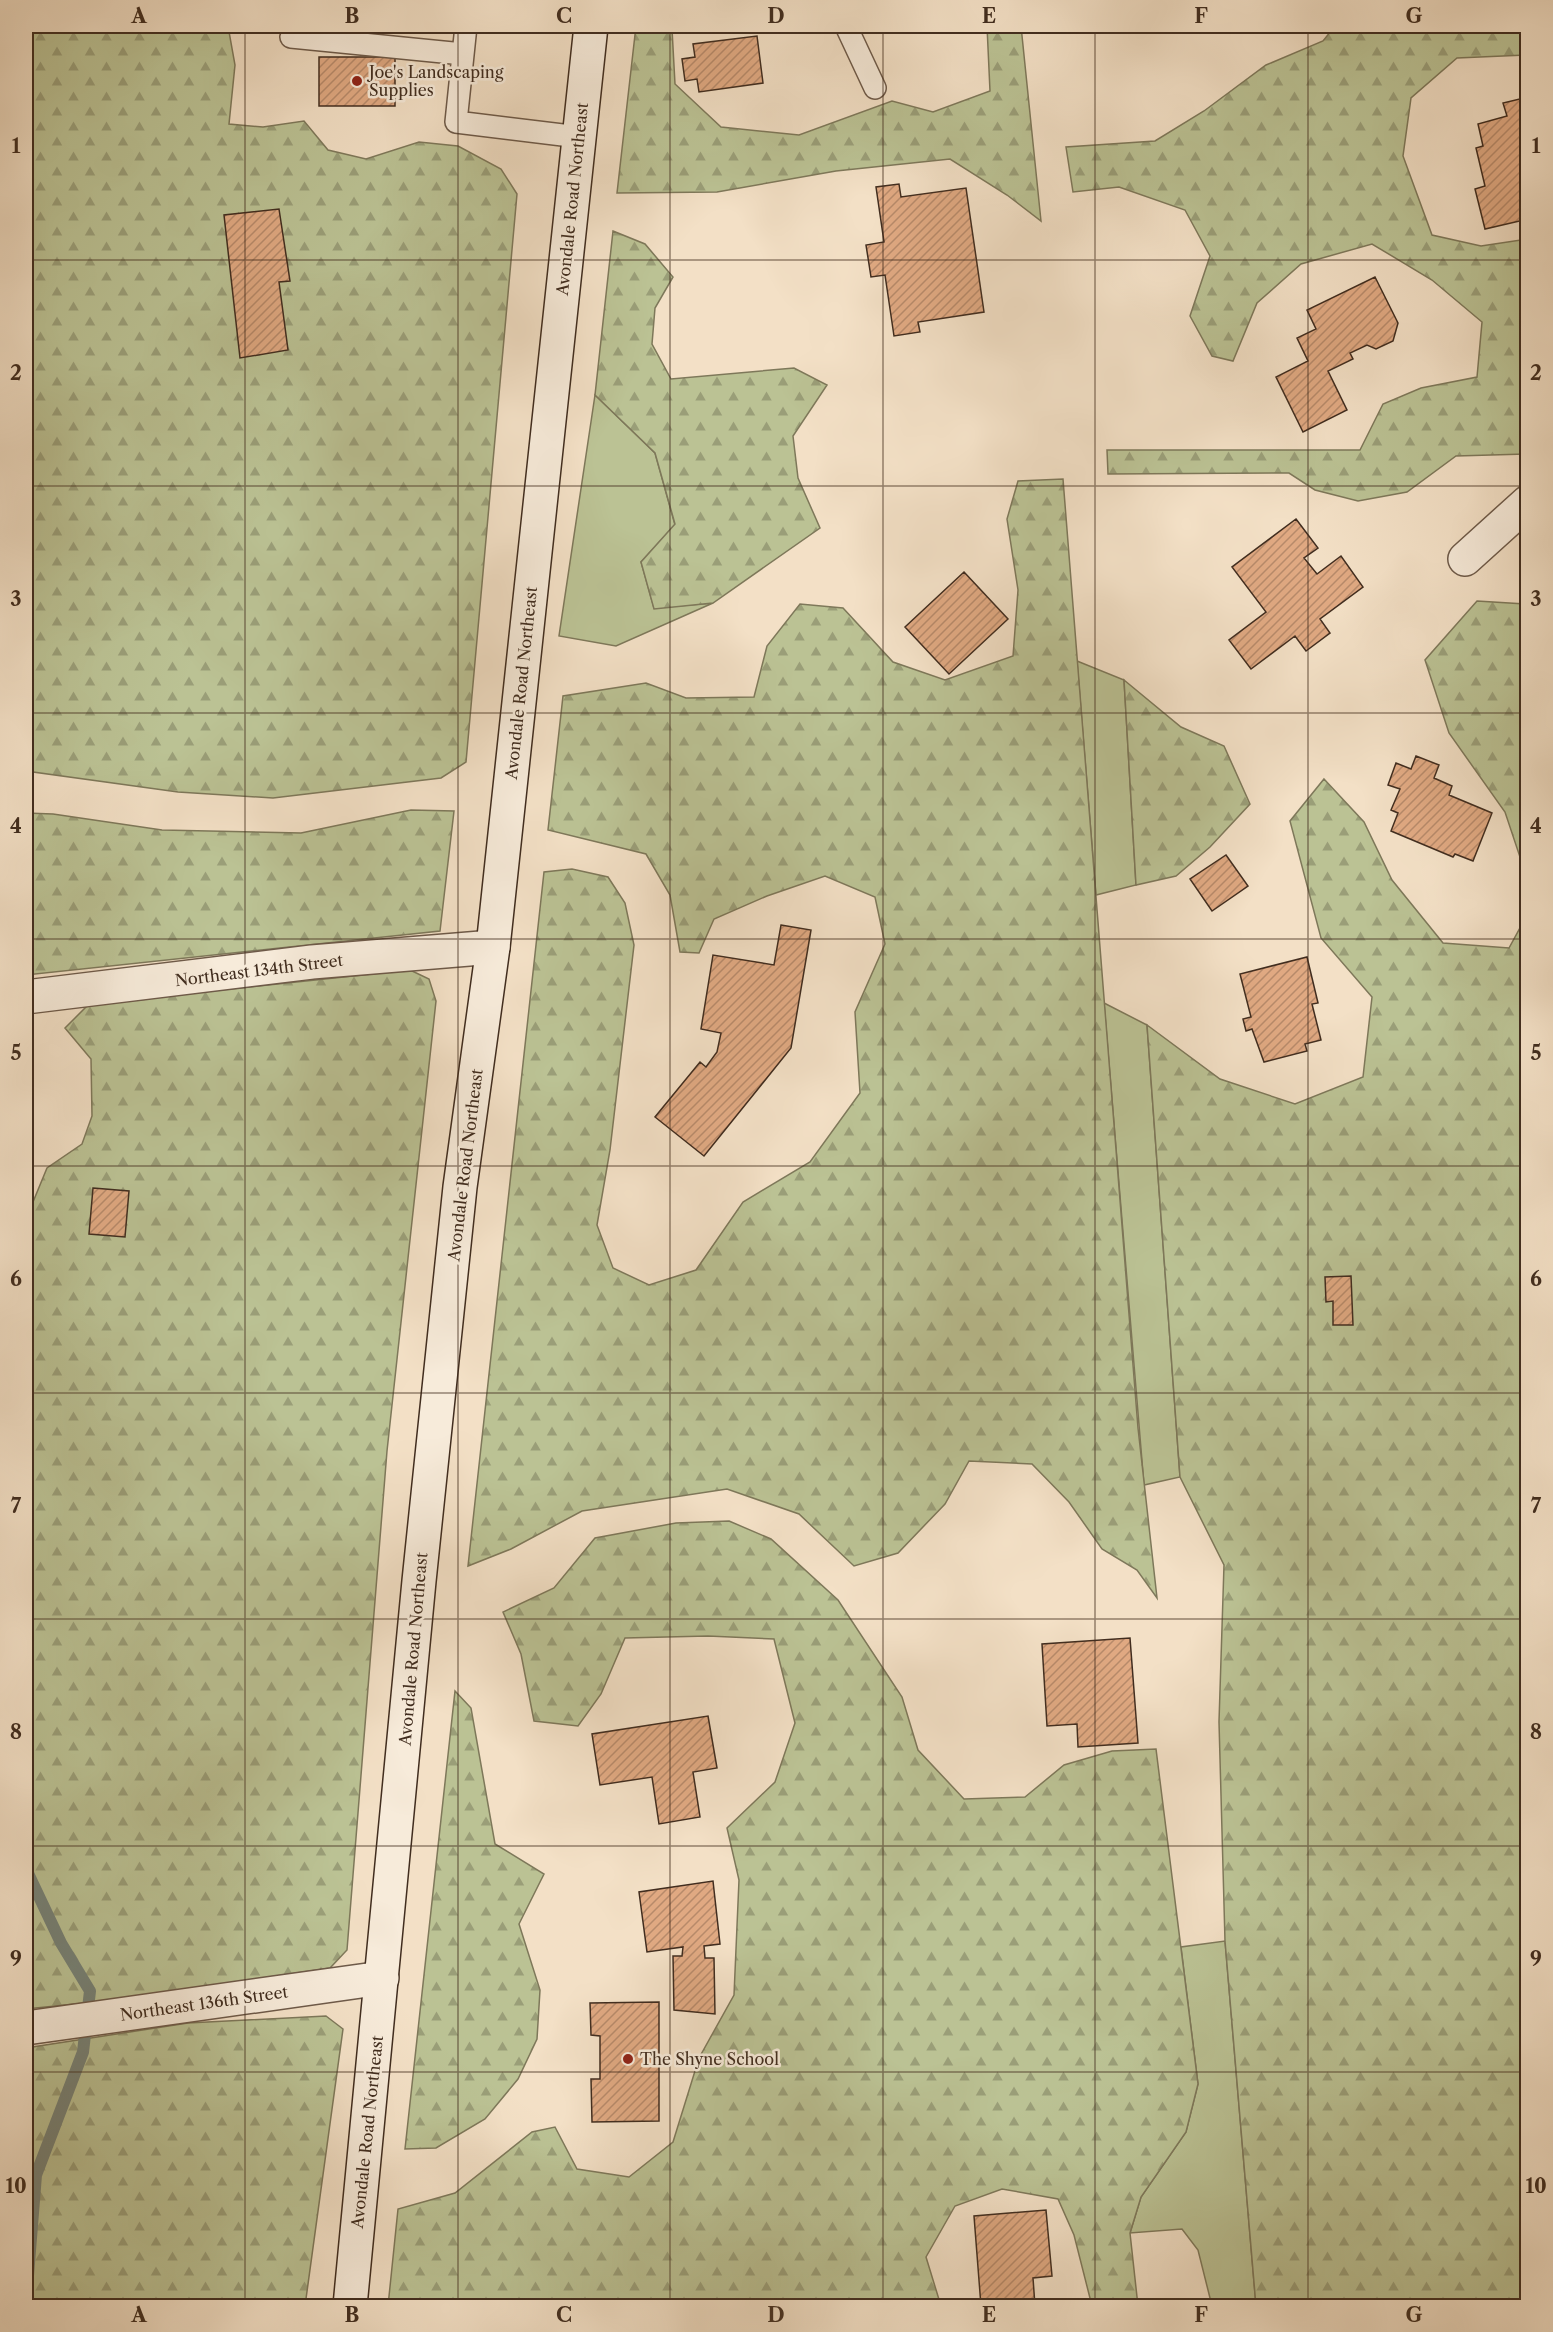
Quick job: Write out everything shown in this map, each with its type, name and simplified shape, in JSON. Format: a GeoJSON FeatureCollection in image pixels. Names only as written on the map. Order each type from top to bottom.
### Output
{"type":"FeatureCollection","features":[{"type":"Feature","properties":{"kind":"main road","name":"Avondale Road Northeast"},"geometry":{"type":"LineString","coordinates":[[350,2307],[419,1581],[460,1187],[493,947],[591,26]]}},
{"type":"Feature","properties":{"kind":"main road"},"geometry":{"type":"LineString","coordinates":[[1465,559],[1527,502]]}},
{"type":"Feature","properties":{"kind":"main road","name":"Northeast 134th Street"},"geometry":{"type":"LineString","coordinates":[[26,997],[312,962],[493,947]]}},
{"type":"Feature","properties":{"kind":"main road","name":"Northeast 136th Street"},"geometry":{"type":"LineString","coordinates":[[26,2028],[382,1978]]}},
{"type":"Feature","properties":{"kind":"lane"},"geometry":{"type":"LineString","coordinates":[[466,26],[456,122],[579,137]]}},
{"type":"Feature","properties":{"kind":"lane"},"geometry":{"type":"LineString","coordinates":[[846,26],[875,88]]}},
{"type":"Feature","properties":{"kind":"lane"},"geometry":{"type":"LineString","coordinates":[[291,37],[463,54]]}},
{"type":"Feature","properties":{"kind":"green space"},"geometry":{"type":"Polygon","coordinates":[[[26,26],[228,26],[235,65],[229,124],[263,127],[304,121],[328,150],[366,159],[419,142],[458,146],[501,169],[517,194],[466,762],[441,778],[273,798],[178,792],[26,771],[26,26]]]}},
{"type":"Feature","properties":{"kind":"green space"},"geometry":{"type":"Polygon","coordinates":[[[636,26],[674,26],[672,29],[675,84],[721,127],[799,135],[892,101],[933,112],[990,91],[987,26],[1021,26],[1041,221],[1007,195],[950,159],[836,171],[717,192],[617,193],[636,26]]]}},
{"type":"Feature","properties":{"kind":"green space"},"geometry":{"type":"Polygon","coordinates":[[[1335,26],[1527,26],[1527,55],[1457,58],[1411,98],[1403,156],[1432,235],[1481,246],[1527,239],[1527,454],[1456,456],[1407,492],[1358,501],[1315,490],[1289,473],[1108,474],[1107,450],[1360,450],[1383,404],[1421,388],[1477,377],[1482,322],[1432,280],[1372,244],[1301,264],[1257,303],[1233,361],[1212,356],[1190,316],[1210,256],[1185,210],[1119,187],[1073,192],[1066,147],[1155,141],[1204,111],[1266,65],[1323,41],[1335,26]]]}},
{"type":"Feature","properties":{"kind":"green space"},"geometry":{"type":"Polygon","coordinates":[[[613,231],[645,244],[673,277],[655,308],[652,344],[671,379],[794,368],[827,385],[793,436],[798,478],[820,528],[713,603],[654,609],[641,562],[675,524],[655,453],[595,395],[613,231]]]}},
{"type":"Feature","properties":{"kind":"green space"},"geometry":{"type":"Polygon","coordinates":[[[595,395],[655,453],[675,525],[641,562],[654,608],[713,603],[616,646],[559,636],[595,395]]]}},
{"type":"Feature","properties":{"kind":"green space"},"geometry":{"type":"Polygon","coordinates":[[[1063,479],[1138,1428],[1157,1598],[1137,1570],[1102,1549],[1069,1502],[1032,1464],[969,1461],[945,1504],[898,1553],[854,1566],[799,1514],[727,1489],[582,1511],[511,1549],[468,1566],[544,872],[572,869],[608,877],[625,903],[634,945],[610,1150],[597,1225],[613,1268],[649,1285],[696,1270],[743,1202],[810,1162],[860,1093],[855,1012],[885,944],[875,897],[825,876],[767,896],[714,919],[699,953],[680,952],[670,895],[646,854],[548,830],[563,696],[646,683],[686,698],[754,697],[767,646],[800,604],[843,608],[893,662],[945,680],[1013,656],[1018,590],[1007,519],[1018,481],[1063,479]]]}},
{"type":"Feature","properties":{"kind":"green space"},"geometry":{"type":"Polygon","coordinates":[[[1477,601],[1525,604],[1527,878],[1505,812],[1449,733],[1425,660],[1477,601]]]}},
{"type":"Feature","properties":{"kind":"green space"},"geometry":{"type":"Polygon","coordinates":[[[1077,661],[1124,680],[1136,885],[1096,895],[1077,661]]]}},
{"type":"Feature","properties":{"kind":"green space"},"geometry":{"type":"Polygon","coordinates":[[[1124,680],[1181,727],[1224,746],[1250,804],[1210,847],[1176,876],[1136,885],[1124,680]]]}},
{"type":"Feature","properties":{"kind":"green space"},"geometry":{"type":"Polygon","coordinates":[[[1324,779],[1364,822],[1392,880],[1443,943],[1509,948],[1527,915],[1527,2306],[1256,2306],[1225,1941],[1219,1722],[1224,1565],[1180,1477],[1147,1025],[1220,1079],[1295,1104],[1363,1077],[1372,997],[1321,938],[1290,821],[1324,779]]]}},
{"type":"Feature","properties":{"kind":"green space"},"geometry":{"type":"Polygon","coordinates":[[[411,810],[454,811],[440,931],[26,975],[26,813],[53,814],[162,830],[301,833],[411,810]]]}},
{"type":"Feature","properties":{"kind":"green space"},"geometry":{"type":"Polygon","coordinates":[[[410,970],[429,979],[436,1001],[387,1451],[347,1950],[330,1968],[114,2000],[26,2009],[26,1219],[47,1168],[82,1144],[92,1116],[91,1059],[65,1028],[89,1004],[410,970]]]}},
{"type":"Feature","properties":{"kind":"green space"},"geometry":{"type":"Polygon","coordinates":[[[1104,1003],[1147,1025],[1180,1477],[1144,1485],[1104,1003]]]}},
{"type":"Feature","properties":{"kind":"green space"},"geometry":{"type":"Polygon","coordinates":[[[729,1521],[771,1539],[838,1600],[902,1697],[918,1750],[964,1799],[1025,1797],[1064,1765],[1112,1751],[1156,1749],[1198,2084],[1186,2132],[1141,2197],[1130,2233],[1138,2306],[1092,2306],[1074,2235],[1058,2199],[1002,2189],[955,2206],[926,2257],[941,2306],[388,2306],[398,2209],[455,2193],[532,2132],[555,2127],[577,2169],[629,2177],[673,2142],[699,2058],[734,1995],[739,1880],[727,1828],[775,1782],[795,1723],[774,1639],[708,1636],[625,1638],[601,1694],[578,1726],[534,1721],[521,1654],[503,1612],[554,1588],[595,1538],[676,1523],[729,1521]]]}},
{"type":"Feature","properties":{"kind":"green space"},"geometry":{"type":"Polygon","coordinates":[[[455,1691],[471,1708],[495,1844],[544,1874],[519,1924],[540,1990],[537,2039],[518,2079],[485,2119],[436,2148],[405,2149],[455,1691]]]}},
{"type":"Feature","properties":{"kind":"green space"},"geometry":{"type":"Polygon","coordinates":[[[1225,1941],[1256,2306],[1212,2306],[1198,2250],[1182,2229],[1130,2233],[1141,2197],[1186,2132],[1198,2084],[1181,1947],[1225,1941]]]}},
{"type":"Feature","properties":{"kind":"green space"},"geometry":{"type":"Polygon","coordinates":[[[326,2016],[343,2029],[305,2306],[26,2306],[26,2048],[188,2023],[326,2016]]]}},
{"type":"Feature","properties":{"kind":"building"},"geometry":{"type":"Polygon","coordinates":[[[757,36],[763,83],[699,92],[697,79],[685,81],[682,59],[695,57],[693,44],[757,36]]]}},
{"type":"Feature","properties":{"kind":"building","name":"Joe's Landscaping Supplies"},"geometry":{"type":"Polygon","coordinates":[[[319,57],[395,57],[395,106],[319,106],[319,57]]]}},
{"type":"Feature","properties":{"kind":"building"},"geometry":{"type":"Polygon","coordinates":[[[1528,97],[1528,219],[1485,229],[1475,189],[1485,186],[1476,148],[1483,146],[1478,124],[1507,116],[1503,103],[1528,97]]]}},
{"type":"Feature","properties":{"kind":"building"},"geometry":{"type":"Polygon","coordinates":[[[899,184],[901,197],[966,188],[984,312],[918,322],[920,332],[894,336],[885,275],[871,277],[866,245],[884,242],[876,187],[899,184]]]}},
{"type":"Feature","properties":{"kind":"building"},"geometry":{"type":"Polygon","coordinates":[[[279,209],[290,281],[279,282],[288,350],[240,358],[224,215],[279,209]]]}},
{"type":"Feature","properties":{"kind":"building"},"geometry":{"type":"Polygon","coordinates":[[[1375,277],[1398,323],[1393,341],[1376,349],[1367,345],[1350,353],[1353,359],[1328,371],[1347,410],[1303,432],[1276,377],[1308,361],[1297,338],[1316,329],[1307,310],[1375,277]]]}},
{"type":"Feature","properties":{"kind":"building"},"geometry":{"type":"Polygon","coordinates":[[[1296,519],[1318,548],[1304,558],[1317,574],[1341,556],[1363,587],[1320,619],[1330,633],[1306,651],[1295,636],[1251,669],[1229,640],[1266,612],[1232,567],[1296,519]]]}},
{"type":"Feature","properties":{"kind":"building"},"geometry":{"type":"Polygon","coordinates":[[[964,572],[1008,619],[949,674],[905,627],[964,572]]]}},
{"type":"Feature","properties":{"kind":"building"},"geometry":{"type":"Polygon","coordinates":[[[1416,756],[1439,765],[1434,778],[1452,786],[1449,795],[1492,813],[1473,861],[1455,854],[1453,857],[1391,831],[1398,813],[1391,810],[1400,789],[1388,785],[1396,763],[1411,769],[1416,756]]]}},
{"type":"Feature","properties":{"kind":"building"},"geometry":{"type":"Polygon","coordinates":[[[1226,855],[1248,886],[1212,911],[1190,879],[1226,855]]]}},
{"type":"Feature","properties":{"kind":"building"},"geometry":{"type":"Polygon","coordinates":[[[781,925],[811,930],[791,1048],[704,1156],[655,1117],[700,1062],[706,1067],[717,1052],[721,1033],[701,1029],[713,955],[774,965],[781,925]]]}},
{"type":"Feature","properties":{"kind":"building"},"geometry":{"type":"Polygon","coordinates":[[[1307,957],[1318,1003],[1312,1004],[1321,1040],[1305,1044],[1307,1051],[1264,1062],[1252,1029],[1246,1031],[1243,1019],[1251,1017],[1240,974],[1307,957]]]}},
{"type":"Feature","properties":{"kind":"building"},"geometry":{"type":"Polygon","coordinates":[[[93,1188],[129,1191],[125,1237],[89,1234],[93,1188]]]}},
{"type":"Feature","properties":{"kind":"building"},"geometry":{"type":"Polygon","coordinates":[[[1351,1276],[1353,1325],[1333,1325],[1333,1301],[1326,1302],[1325,1277],[1351,1276]]]}},
{"type":"Feature","properties":{"kind":"building"},"geometry":{"type":"Polygon","coordinates":[[[1130,1638],[1138,1743],[1078,1747],[1077,1724],[1047,1726],[1042,1644],[1130,1638]]]}},
{"type":"Feature","properties":{"kind":"building"},"geometry":{"type":"Polygon","coordinates":[[[708,1716],[717,1768],[693,1772],[700,1817],[659,1824],[652,1777],[600,1785],[592,1734],[708,1716]]]}},
{"type":"Feature","properties":{"kind":"building"},"geometry":{"type":"Polygon","coordinates":[[[713,1881],[720,1944],[704,1946],[705,1958],[714,1958],[715,2014],[674,2010],[673,1956],[682,1956],[683,1947],[647,1952],[639,1892],[713,1881]]]}},
{"type":"Feature","properties":{"kind":"building"},"geometry":{"type":"Polygon","coordinates":[[[659,2002],[659,2121],[592,2122],[591,2079],[600,2079],[600,2036],[591,2035],[590,2003],[659,2002]]]}},
{"type":"Feature","properties":{"kind":"building"},"geometry":{"type":"Polygon","coordinates":[[[1046,2210],[1052,2276],[1033,2278],[1035,2306],[981,2306],[974,2216],[1046,2210]]]}},
{"type":"Feature","properties":{"kind":"waterway"},"geometry":{"type":"LineString","coordinates":[[26,1869],[61,1943],[90,1991],[83,2052],[36,2175],[26,2301]]}},
{"type":"Feature","properties":{"kind":"place","name":"Joe's Landscaping Supplies"},"geometry":{"type":"Point","coordinates":[357,81]}},
{"type":"Feature","properties":{"kind":"place","name":"The Shyne School"},"geometry":{"type":"Point","coordinates":[628,2059]}}]}
